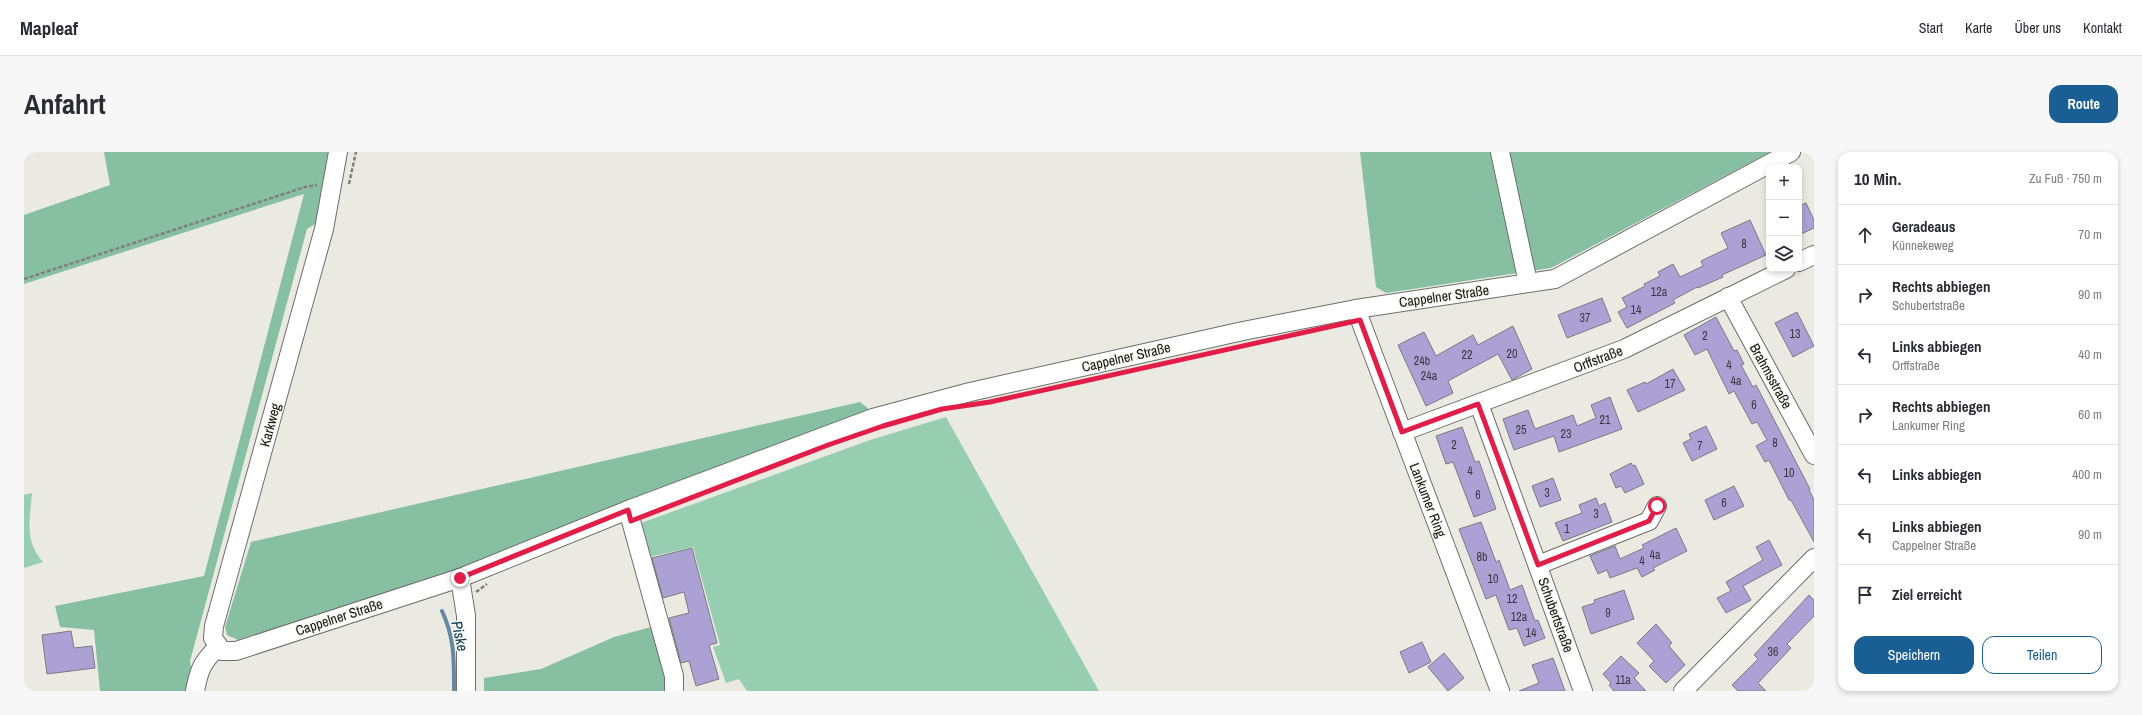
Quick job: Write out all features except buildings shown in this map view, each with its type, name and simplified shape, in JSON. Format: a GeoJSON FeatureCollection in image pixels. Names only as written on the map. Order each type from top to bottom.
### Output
{"type":"FeatureCollection","features":[{"type":"Feature","properties":{"kind":"street","name":"Karkweg"},"geometry":{"type":"LineString","coordinates":[[218,647],[213,638],[214,626],[324,229],[341,186],[338,152]]}},
{"type":"Feature","properties":{"kind":"street"},"geometry":{"type":"LineString","coordinates":[[1500,152],[1528,283]]}},
{"type":"Feature","properties":{"kind":"street","name":"Cappelner Straße"},"geometry":{"type":"LineString","coordinates":[[218,647],[222,651],[236,650],[460,578],[628,510],[873,418],[938,400],[1243,331],[1356,308],[1556,279],[1791,152]]}},
{"type":"Feature","properties":{"kind":"street"},"geometry":{"type":"LineString","coordinates":[[1802,261],[1814,255]]}},
{"type":"Feature","properties":{"kind":"street","name":"Orffstraße"},"geometry":{"type":"LineString","coordinates":[[1402,432],[1624,349],[1780,272]]}},
{"type":"Feature","properties":{"kind":"street","name":"Brahmsstraße"},"geometry":{"type":"LineString","coordinates":[[1728,298],[1814,455]]}},
{"type":"Feature","properties":{"kind":"street","name":"Lankumer Ring"},"geometry":{"type":"LineString","coordinates":[[1356,308],[1500,691]]}},
{"type":"Feature","properties":{"kind":"street","name":"Schubertstraße"},"geometry":{"type":"LineString","coordinates":[[1478,404],[1583,691]]}},
{"type":"Feature","properties":{"kind":"street"},"geometry":{"type":"LineString","coordinates":[[1538,565],[1649,521],[1657,506]]}},
{"type":"Feature","properties":{"kind":"street"},"geometry":{"type":"LineString","coordinates":[[628,510],[674,676],[674,691]]}},
{"type":"Feature","properties":{"kind":"street"},"geometry":{"type":"LineString","coordinates":[[1683,691],[1814,558]]}},
{"type":"Feature","properties":{"kind":"street"},"geometry":{"type":"LineString","coordinates":[[460,578],[465,599],[466,691]]}},
{"type":"Feature","properties":{"kind":"street"},"geometry":{"type":"LineString","coordinates":[[195,691],[198,673],[205,659],[218,647]]}},
{"type":"Feature","properties":{"kind":"path"},"geometry":{"type":"LineString","coordinates":[[24,279],[305,187],[321,184],[341,186],[356,152]]}},
{"type":"Feature","properties":{"kind":"path"},"geometry":{"type":"LineString","coordinates":[[465,599],[491,581]]}},
{"type":"Feature","properties":{"kind":"green space"},"geometry":{"type":"Polygon","coordinates":[[[104,152],[331,152],[317,223],[307,229],[190,661],[192,673],[188,691],[100,691],[94,630],[60,627],[55,606],[204,576],[304,194],[24,284],[24,215],[110,185],[104,152]]]}},
{"type":"Feature","properties":{"kind":"green space"},"geometry":{"type":"Polygon","coordinates":[[[1360,152],[1770,152],[1551,268],[1386,293],[1376,287],[1360,152]]]}},
{"type":"Feature","properties":{"kind":"green space"},"geometry":{"type":"Polygon","coordinates":[[[860,402],[870,410],[448,574],[238,640],[227,635],[225,627],[251,542],[860,402]]]}},
{"type":"Feature","properties":{"kind":"green space"},"geometry":{"type":"Polygon","coordinates":[[[946,417],[1099,691],[747,691],[739,679],[726,683],[713,647],[720,645],[693,547],[650,557],[641,523],[870,440],[946,417]]]}},
{"type":"Feature","properties":{"kind":"green space"},"geometry":{"type":"Polygon","coordinates":[[[32,493],[30,521],[31,538],[37,554],[43,562],[24,568],[24,495],[32,493]]]}},
{"type":"Feature","properties":{"kind":"green space"},"geometry":{"type":"Polygon","coordinates":[[[655,626],[670,691],[484,691],[484,678],[541,669],[614,637],[655,626]]]}},
{"type":"Feature","properties":{"kind":"waterway","name":"Piske"},"geometry":{"type":"LineString","coordinates":[[442,611],[452,641],[454,660],[454,691]]}},
{"type":"Feature","properties":{"kind":"route"},"geometry":{"type":"LineString","coordinates":[[460,578],[628,510],[631,521],[828,445],[883,426],[942,409],[990,402],[1360,320],[1402,432],[1478,404],[1538,565],[1649,521],[1657,506]]}}]}
